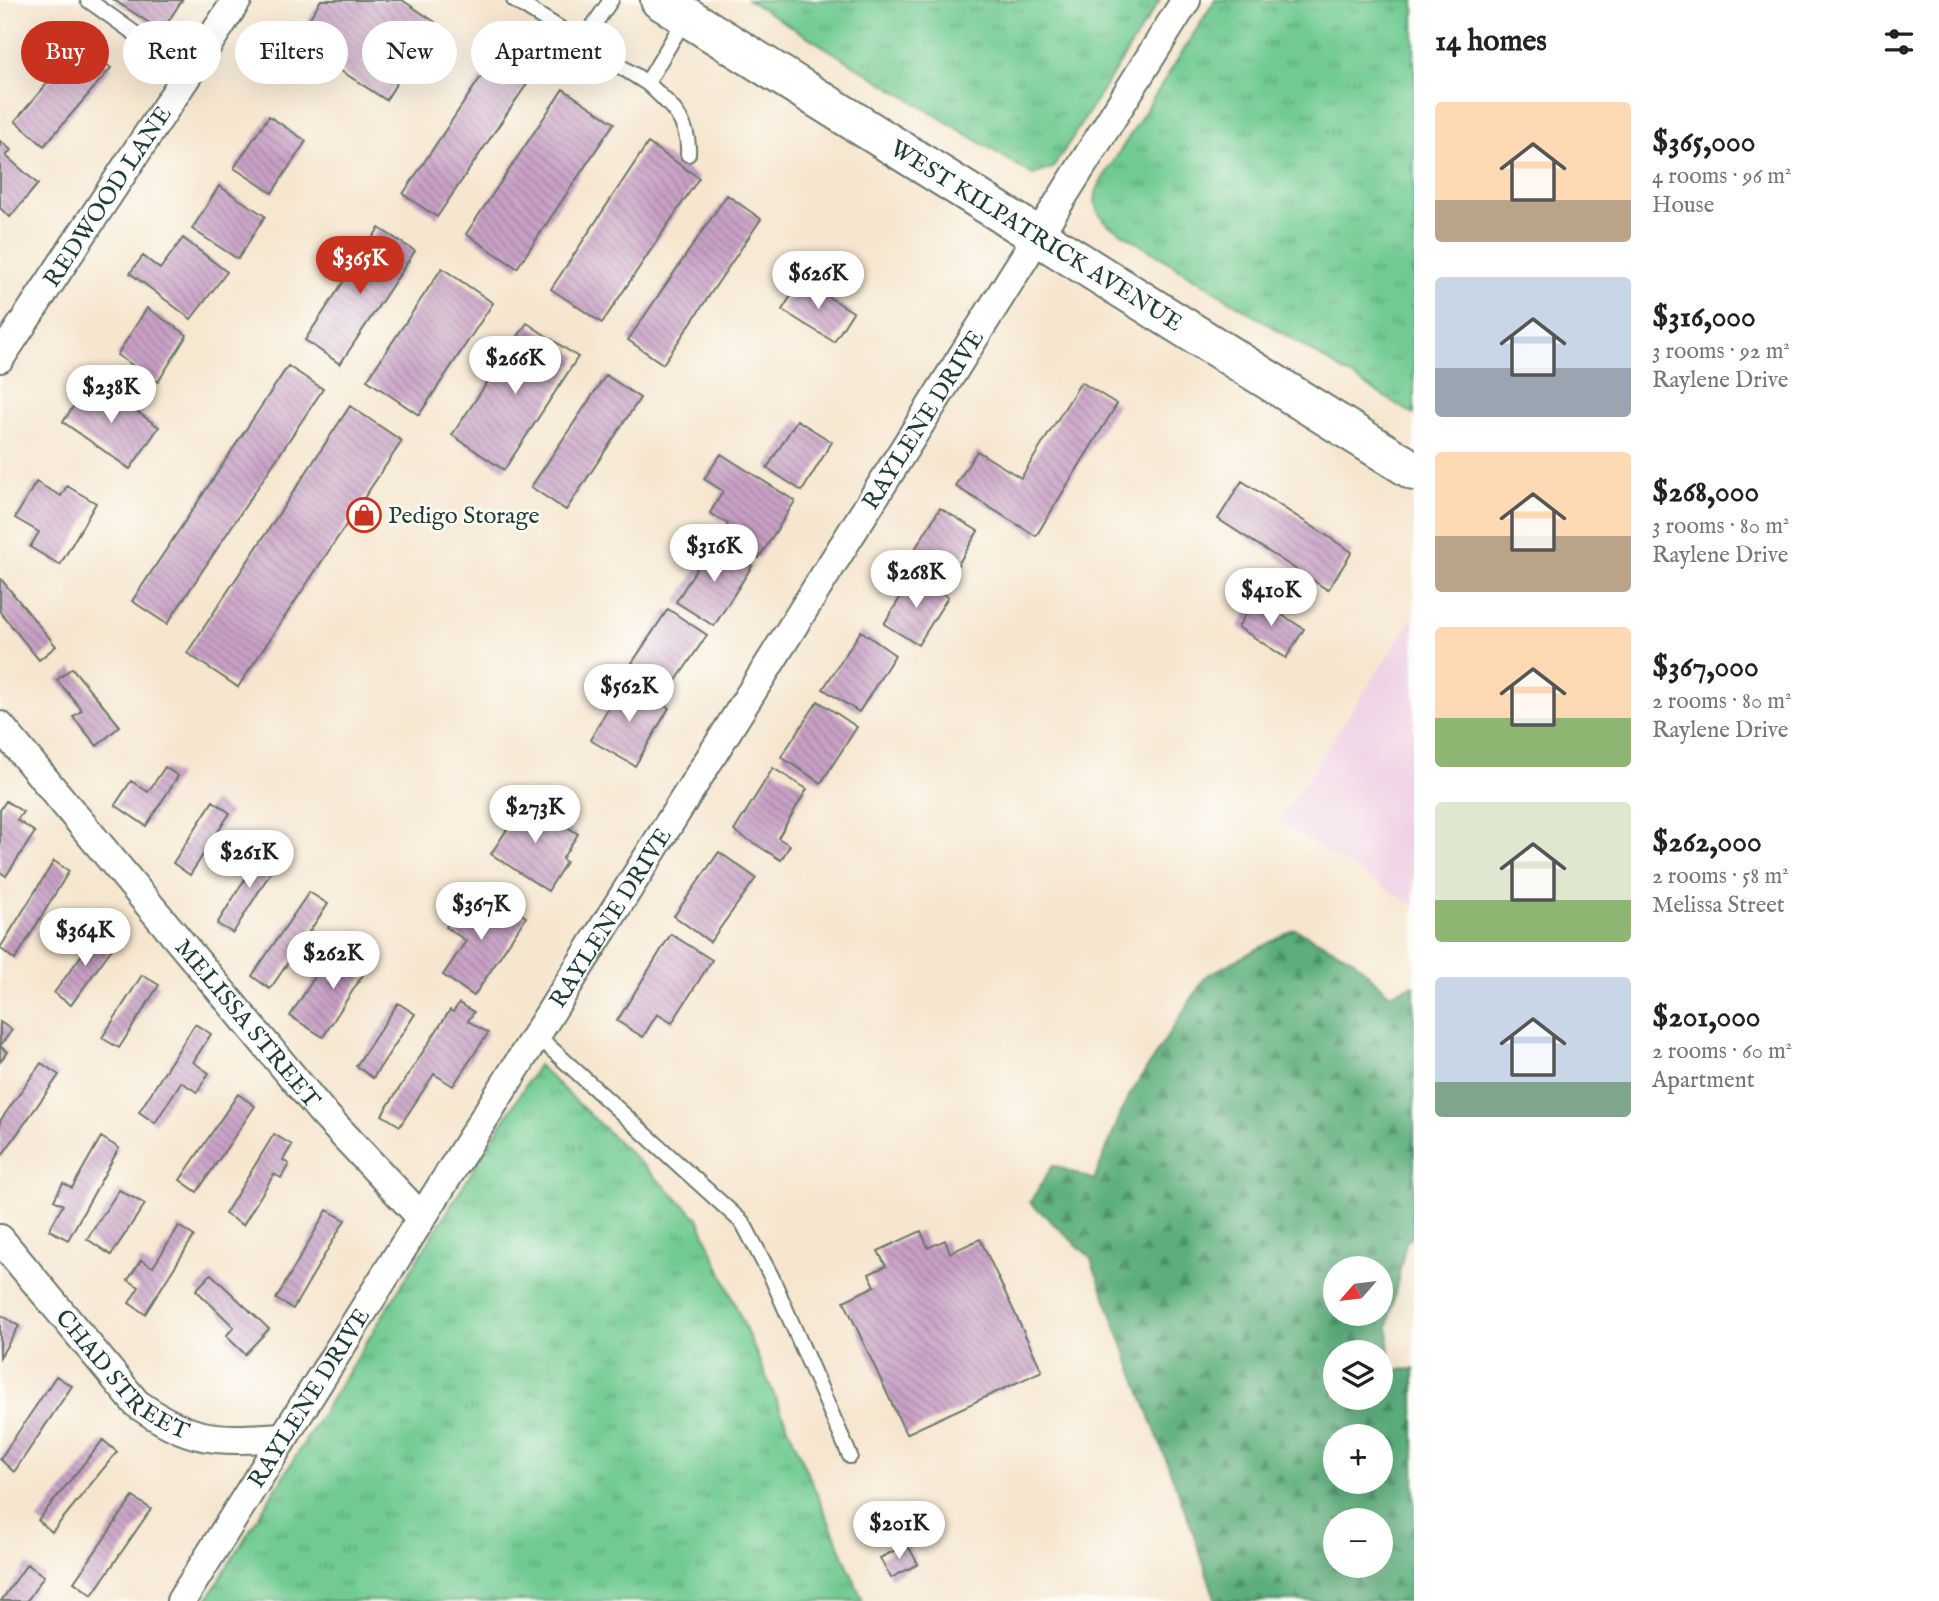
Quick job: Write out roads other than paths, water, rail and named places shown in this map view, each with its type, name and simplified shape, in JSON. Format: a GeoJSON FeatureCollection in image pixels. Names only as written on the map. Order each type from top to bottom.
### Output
{"type":"FeatureCollection","features":[{"type":"Feature","properties":{"kind":"main road","name":"WEST KILPATRICK AVENUE"},"geometry":{"type":"LineString","coordinates":[[673,8],[1414,471]]}},
{"type":"Feature","properties":{"kind":"street","name":"REDWOOD LANE"},"geometry":{"type":"LineString","coordinates":[[221,24],[237,0]]}},
{"type":"Feature","properties":{"kind":"street","name":"RAYLENE DRIVE"},"geometry":{"type":"LineString","coordinates":[[181,1601],[1186,0]]}},
{"type":"Feature","properties":{"kind":"street","name":"REDWOOD LANE"},"geometry":{"type":"LineString","coordinates":[[0,358],[181,84]]}},
{"type":"Feature","properties":{"kind":"street","name":"MELISSA STREET"},"geometry":{"type":"LineString","coordinates":[[0,726],[322,1112],[421,1216]]}},
{"type":"Feature","properties":{"kind":"street","name":"CHAD STREET"},"geometry":{"type":"LineString","coordinates":[[0,1239],[136,1404],[162,1422],[189,1435],[222,1440],[282,1437]]}},
{"type":"Feature","properties":{"kind":"lane"},"geometry":{"type":"LineString","coordinates":[[88,0],[123,25]]}},
{"type":"Feature","properties":{"kind":"lane"},"geometry":{"type":"LineString","coordinates":[[514,0],[548,21]]}},
{"type":"Feature","properties":{"kind":"lane"},"geometry":{"type":"LineString","coordinates":[[596,21],[611,0]]}},
{"type":"Feature","properties":{"kind":"lane"},"geometry":{"type":"LineString","coordinates":[[647,83],[673,8]]}},
{"type":"Feature","properties":{"kind":"lane"},"geometry":{"type":"LineString","coordinates":[[626,70],[647,83],[682,118],[689,138],[688,154]]}},
{"type":"Feature","properties":{"kind":"lane"},"geometry":{"type":"LineString","coordinates":[[535,1034],[743,1223],[772,1278],[850,1456]]}},
{"type":"Feature","properties":{"kind":"place","name":"Pedigo Storage"},"geometry":{"type":"Point","coordinates":[364,515]}}]}
